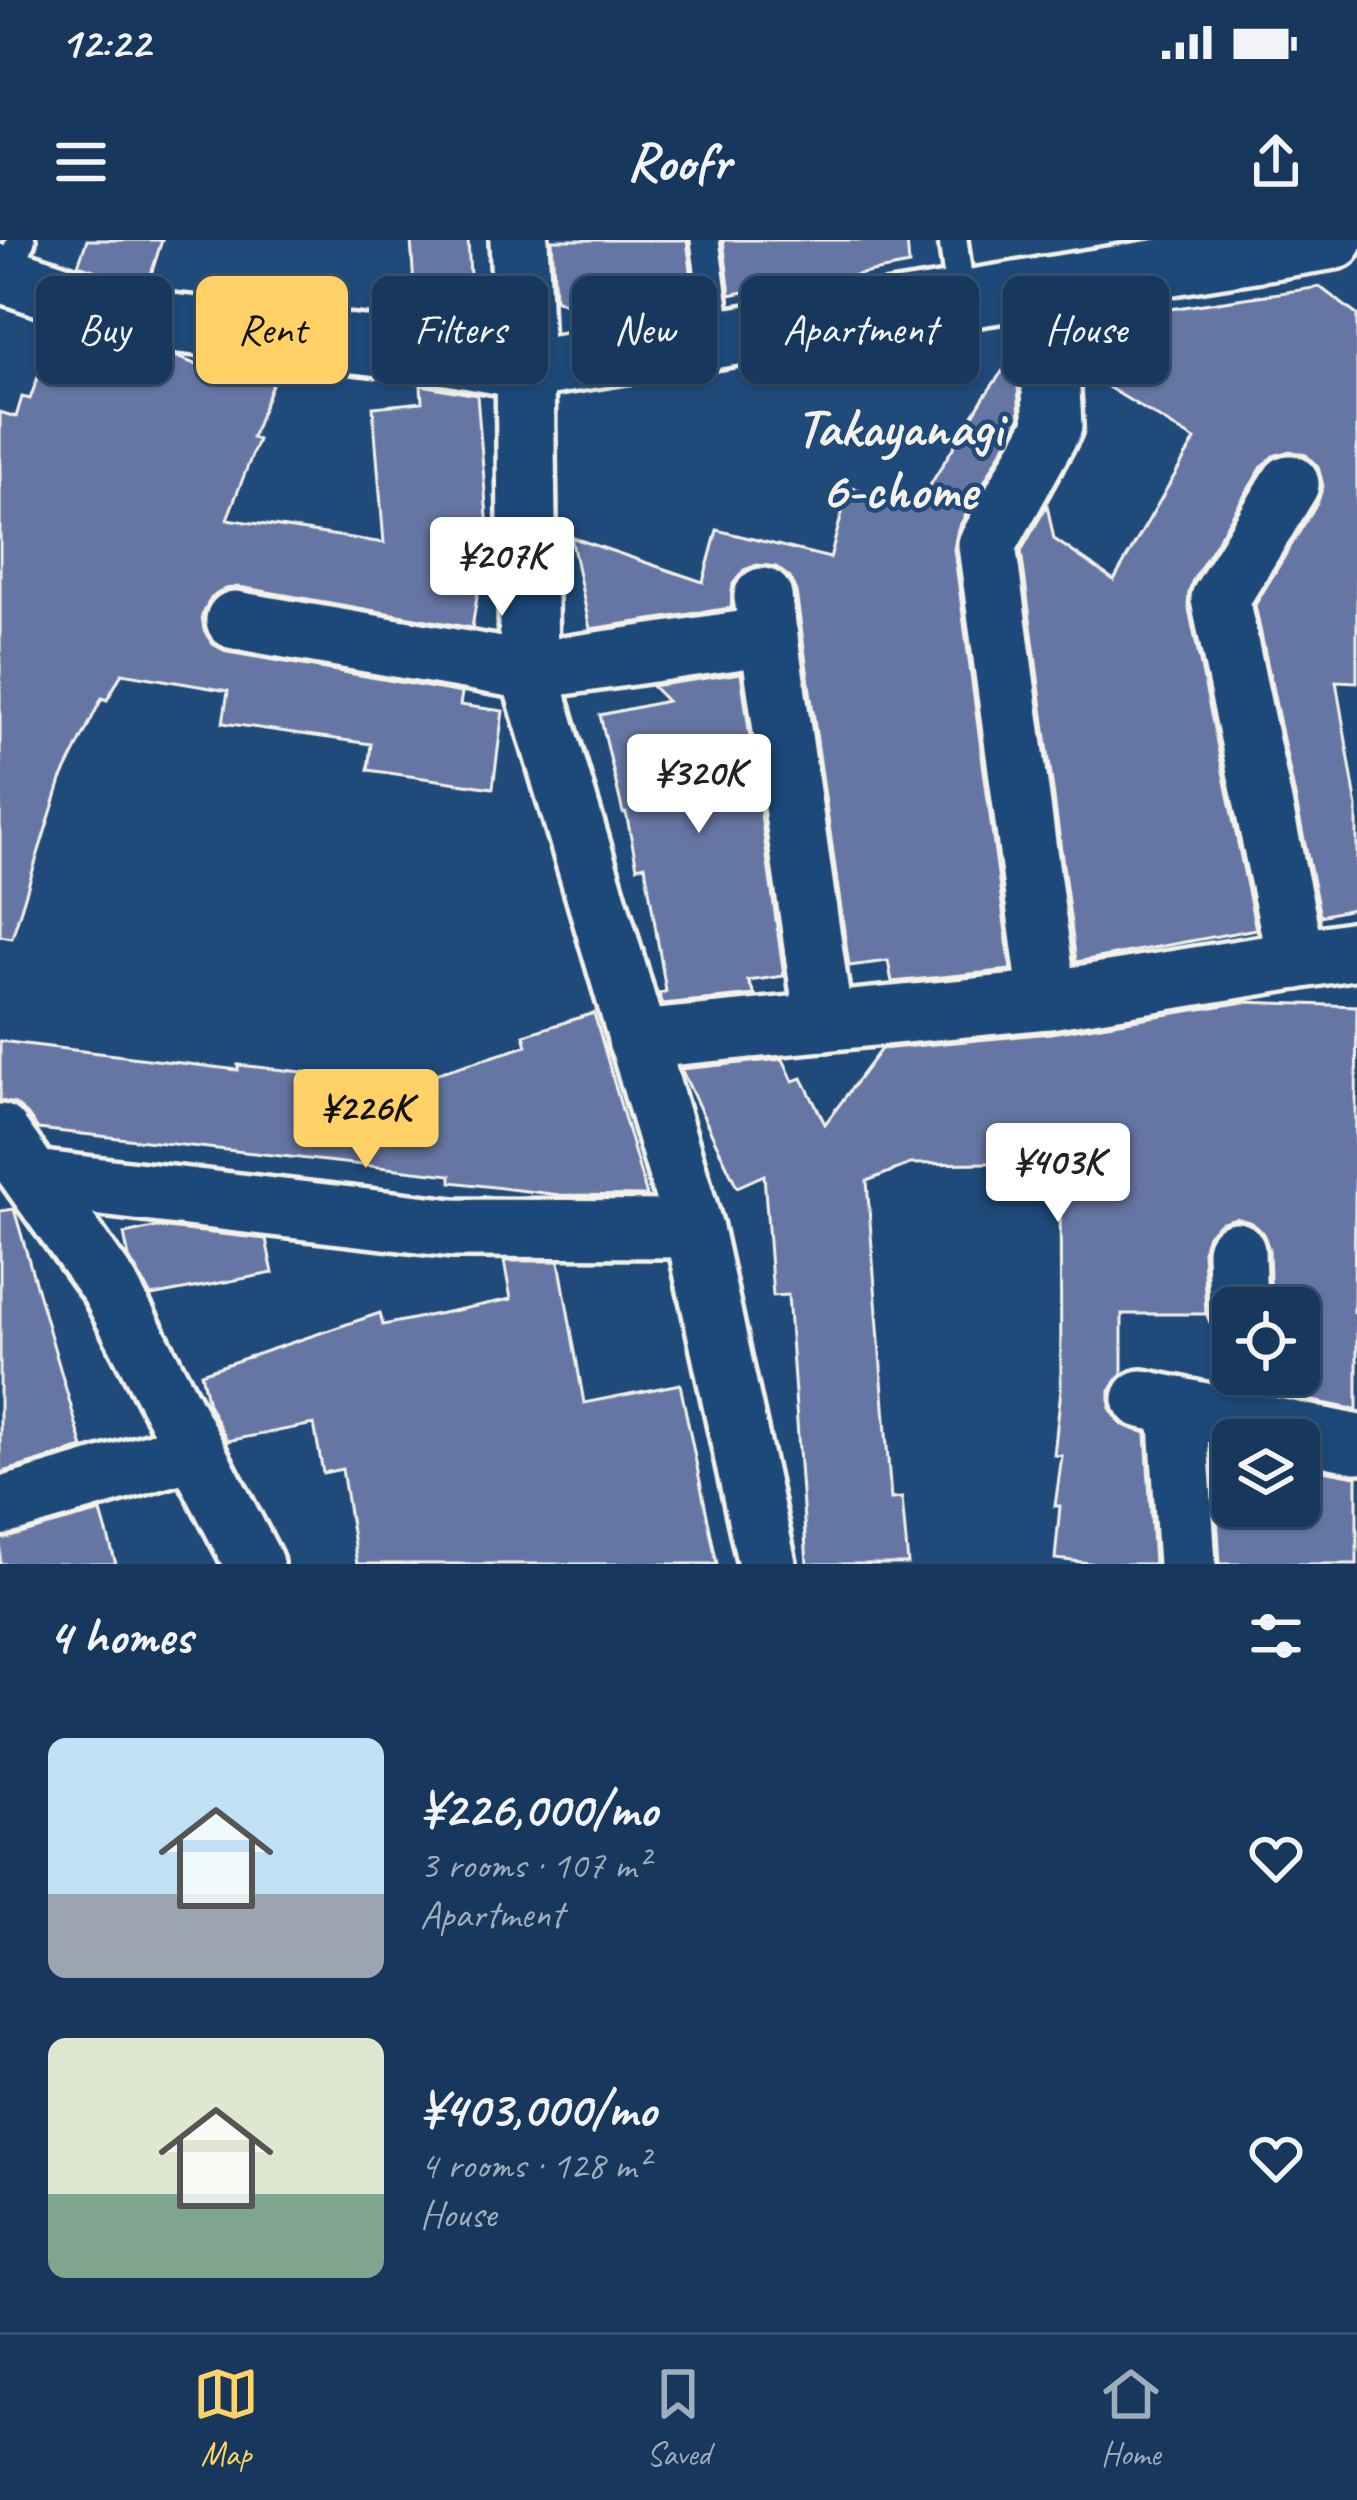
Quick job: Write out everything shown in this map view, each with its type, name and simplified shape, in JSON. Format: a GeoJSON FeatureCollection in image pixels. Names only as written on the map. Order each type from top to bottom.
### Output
{"type":"FeatureCollection","features":[{"type":"Feature","properties":{"kind":"street"},"geometry":{"type":"LineString","coordinates":[[519,240],[521,276]]}},
{"type":"Feature","properties":{"kind":"street"},"geometry":{"type":"LineString","coordinates":[[1108,276],[1334,240]]}},
{"type":"Feature","properties":{"kind":"street"},"geometry":{"type":"LineString","coordinates":[[7,272],[136,319],[372,346]]}},
{"type":"Feature","properties":{"kind":"street"},"geometry":{"type":"LineString","coordinates":[[548,366],[741,334]]}},
{"type":"Feature","properties":{"kind":"street"},"geometry":{"type":"LineString","coordinates":[[525,384],[530,671],[694,1229],[767,1564]]}},
{"type":"Feature","properties":{"kind":"street"},"geometry":{"type":"LineString","coordinates":[[1048,1000],[987,545],[1054,425],[1051,384]]}},
{"type":"Feature","properties":{"kind":"street"},"geometry":{"type":"LineString","coordinates":[[1290,484],[1220,599],[1296,960]]}},
{"type":"Feature","properties":{"kind":"street"},"geometry":{"type":"LineString","coordinates":[[235,620],[530,671],[766,616],[824,1022]]}},
{"type":"Feature","properties":{"kind":"street"},"geometry":{"type":"LineString","coordinates":[[637,1040],[1048,1000],[1357,950]]}},
{"type":"Feature","properties":{"kind":"street"},"geometry":{"type":"LineString","coordinates":[[0,1133],[110,1288],[254,1564]]}},
{"type":"Feature","properties":{"kind":"street"},"geometry":{"type":"LineString","coordinates":[[33,1179],[453,1228],[694,1229]]}},
{"type":"Feature","properties":{"kind":"street"},"geometry":{"type":"LineString","coordinates":[[1237,1251],[1238,1287]]}},
{"type":"Feature","properties":{"kind":"street"},"geometry":{"type":"LineString","coordinates":[[1186,1564],[1160,1402],[1240,1396],[1357,1444]]}},
{"type":"Feature","properties":{"kind":"street"},"geometry":{"type":"LineString","coordinates":[[0,1507],[194,1450]]}},
{"type":"Feature","properties":{"kind":"lane"},"geometry":{"type":"LineString","coordinates":[[705,240],[718,338]]}},
{"type":"Feature","properties":{"kind":"lane"},"geometry":{"type":"LineString","coordinates":[[953,240],[958,276]]}},
{"type":"Feature","properties":{"kind":"building"},"geometry":{"type":"Polygon","coordinates":[[[87,240],[162,240],[151,276],[112,276],[78,265],[87,240]]]}},
{"type":"Feature","properties":{"kind":"building"},"geometry":{"type":"Polygon","coordinates":[[[411,240],[468,240],[470,276],[413,276],[411,240]]]}},
{"type":"Feature","properties":{"kind":"building"},"geometry":{"type":"Polygon","coordinates":[[[552,240],[687,240],[692,276],[572,276],[572,308],[555,299],[552,240]]]}},
{"type":"Feature","properties":{"kind":"building"},"geometry":{"type":"Polygon","coordinates":[[[723,240],[907,240],[909,265],[851,276],[741,276],[741,293],[730,295],[723,240]]]}},
{"type":"Feature","properties":{"kind":"building"},"geometry":{"type":"Polygon","coordinates":[[[1320,287],[1357,315],[1357,682],[1336,681],[1357,807],[1357,908],[1320,916],[1255,605],[1323,486],[1318,467],[1306,455],[1290,451],[1273,456],[1262,467],[1192,582],[1188,604],[1256,929],[1076,962],[1021,551],[1047,505],[1054,539],[1114,580],[1195,440],[1103,384],[1169,384],[1169,309],[1320,287]]]}},
{"type":"Feature","properties":{"kind":"building"},"geometry":{"type":"Polygon","coordinates":[[[172,356],[196,364],[196,384],[272,384],[252,438],[258,440],[227,519],[384,543],[373,407],[422,402],[421,385],[477,395],[488,529],[472,628],[239,587],[211,598],[202,616],[213,644],[228,652],[462,693],[460,705],[503,711],[493,788],[368,770],[371,744],[223,723],[228,691],[122,673],[107,700],[102,698],[61,780],[12,938],[0,936],[0,412],[16,417],[22,397],[30,399],[36,382],[172,384],[172,356]]]}},
{"type":"Feature","properties":{"kind":"building"},"geometry":{"type":"Polygon","coordinates":[[[1003,370],[1003,384],[1018,384],[1020,418],[958,529],[954,549],[1011,970],[892,982],[888,961],[849,966],[796,592],[790,578],[776,567],[757,565],[744,570],[733,584],[731,608],[590,629],[571,537],[703,582],[717,530],[830,558],[849,487],[918,505],[1003,370]]]}},
{"type":"Feature","properties":{"kind":"building"},"geometry":{"type":"Polygon","coordinates":[[[741,673],[784,976],[748,981],[755,995],[662,1004],[659,994],[666,991],[645,865],[637,867],[600,715],[667,701],[652,686],[741,673]]]}},
{"type":"Feature","properties":{"kind":"building"},"geometry":{"type":"Polygon","coordinates":[[[1244,1002],[1357,1006],[1357,1410],[1284,1395],[1320,1395],[1320,1287],[1270,1287],[1269,1250],[1263,1233],[1236,1218],[1220,1223],[1208,1235],[1203,1251],[1206,1314],[1122,1314],[1122,1374],[1110,1391],[1110,1408],[1121,1424],[1146,1433],[1154,1564],[1055,1559],[1062,1456],[1054,1455],[1061,1389],[1060,1162],[910,1164],[867,1181],[891,1499],[902,1498],[908,1564],[807,1564],[788,1295],[773,1296],[764,1175],[737,1187],[681,1069],[783,1059],[793,1081],[802,1078],[825,1124],[881,1049],[1051,1033],[1244,1002]]]}},
{"type":"Feature","properties":{"kind":"building"},"geometry":{"type":"Polygon","coordinates":[[[594,1013],[647,1196],[560,1195],[451,1182],[451,1175],[38,1129],[15,1104],[0,1101],[0,1041],[395,1086],[527,1046],[524,1035],[594,1013]]]}},
{"type":"Feature","properties":{"kind":"building"},"geometry":{"type":"Polygon","coordinates":[[[14,1209],[83,1448],[0,1473],[0,1211],[14,1209]]]}},
{"type":"Feature","properties":{"kind":"building"},"geometry":{"type":"Polygon","coordinates":[[[158,1227],[266,1239],[273,1273],[151,1296],[129,1258],[124,1234],[158,1227]]]}},
{"type":"Feature","properties":{"kind":"building"},"geometry":{"type":"Polygon","coordinates":[[[504,1261],[559,1261],[584,1403],[680,1384],[717,1564],[357,1564],[342,1469],[323,1473],[314,1424],[227,1441],[208,1404],[201,1373],[380,1313],[383,1325],[511,1299],[504,1261]]]}},
{"type":"Feature","properties":{"kind":"building"},"geometry":{"type":"Polygon","coordinates":[[[1320,1470],[1357,1476],[1357,1564],[1220,1564],[1218,1527],[1320,1527],[1320,1470]]]}},
{"type":"Feature","properties":{"kind":"building"},"geometry":{"type":"Polygon","coordinates":[[[101,1512],[116,1564],[0,1564],[0,1539],[101,1512]]]}},
{"type":"Feature","properties":{"kind":"district","name":"Takayanagi 6-chome"},"geometry":{"type":"Point","coordinates":[899,459]}}]}
